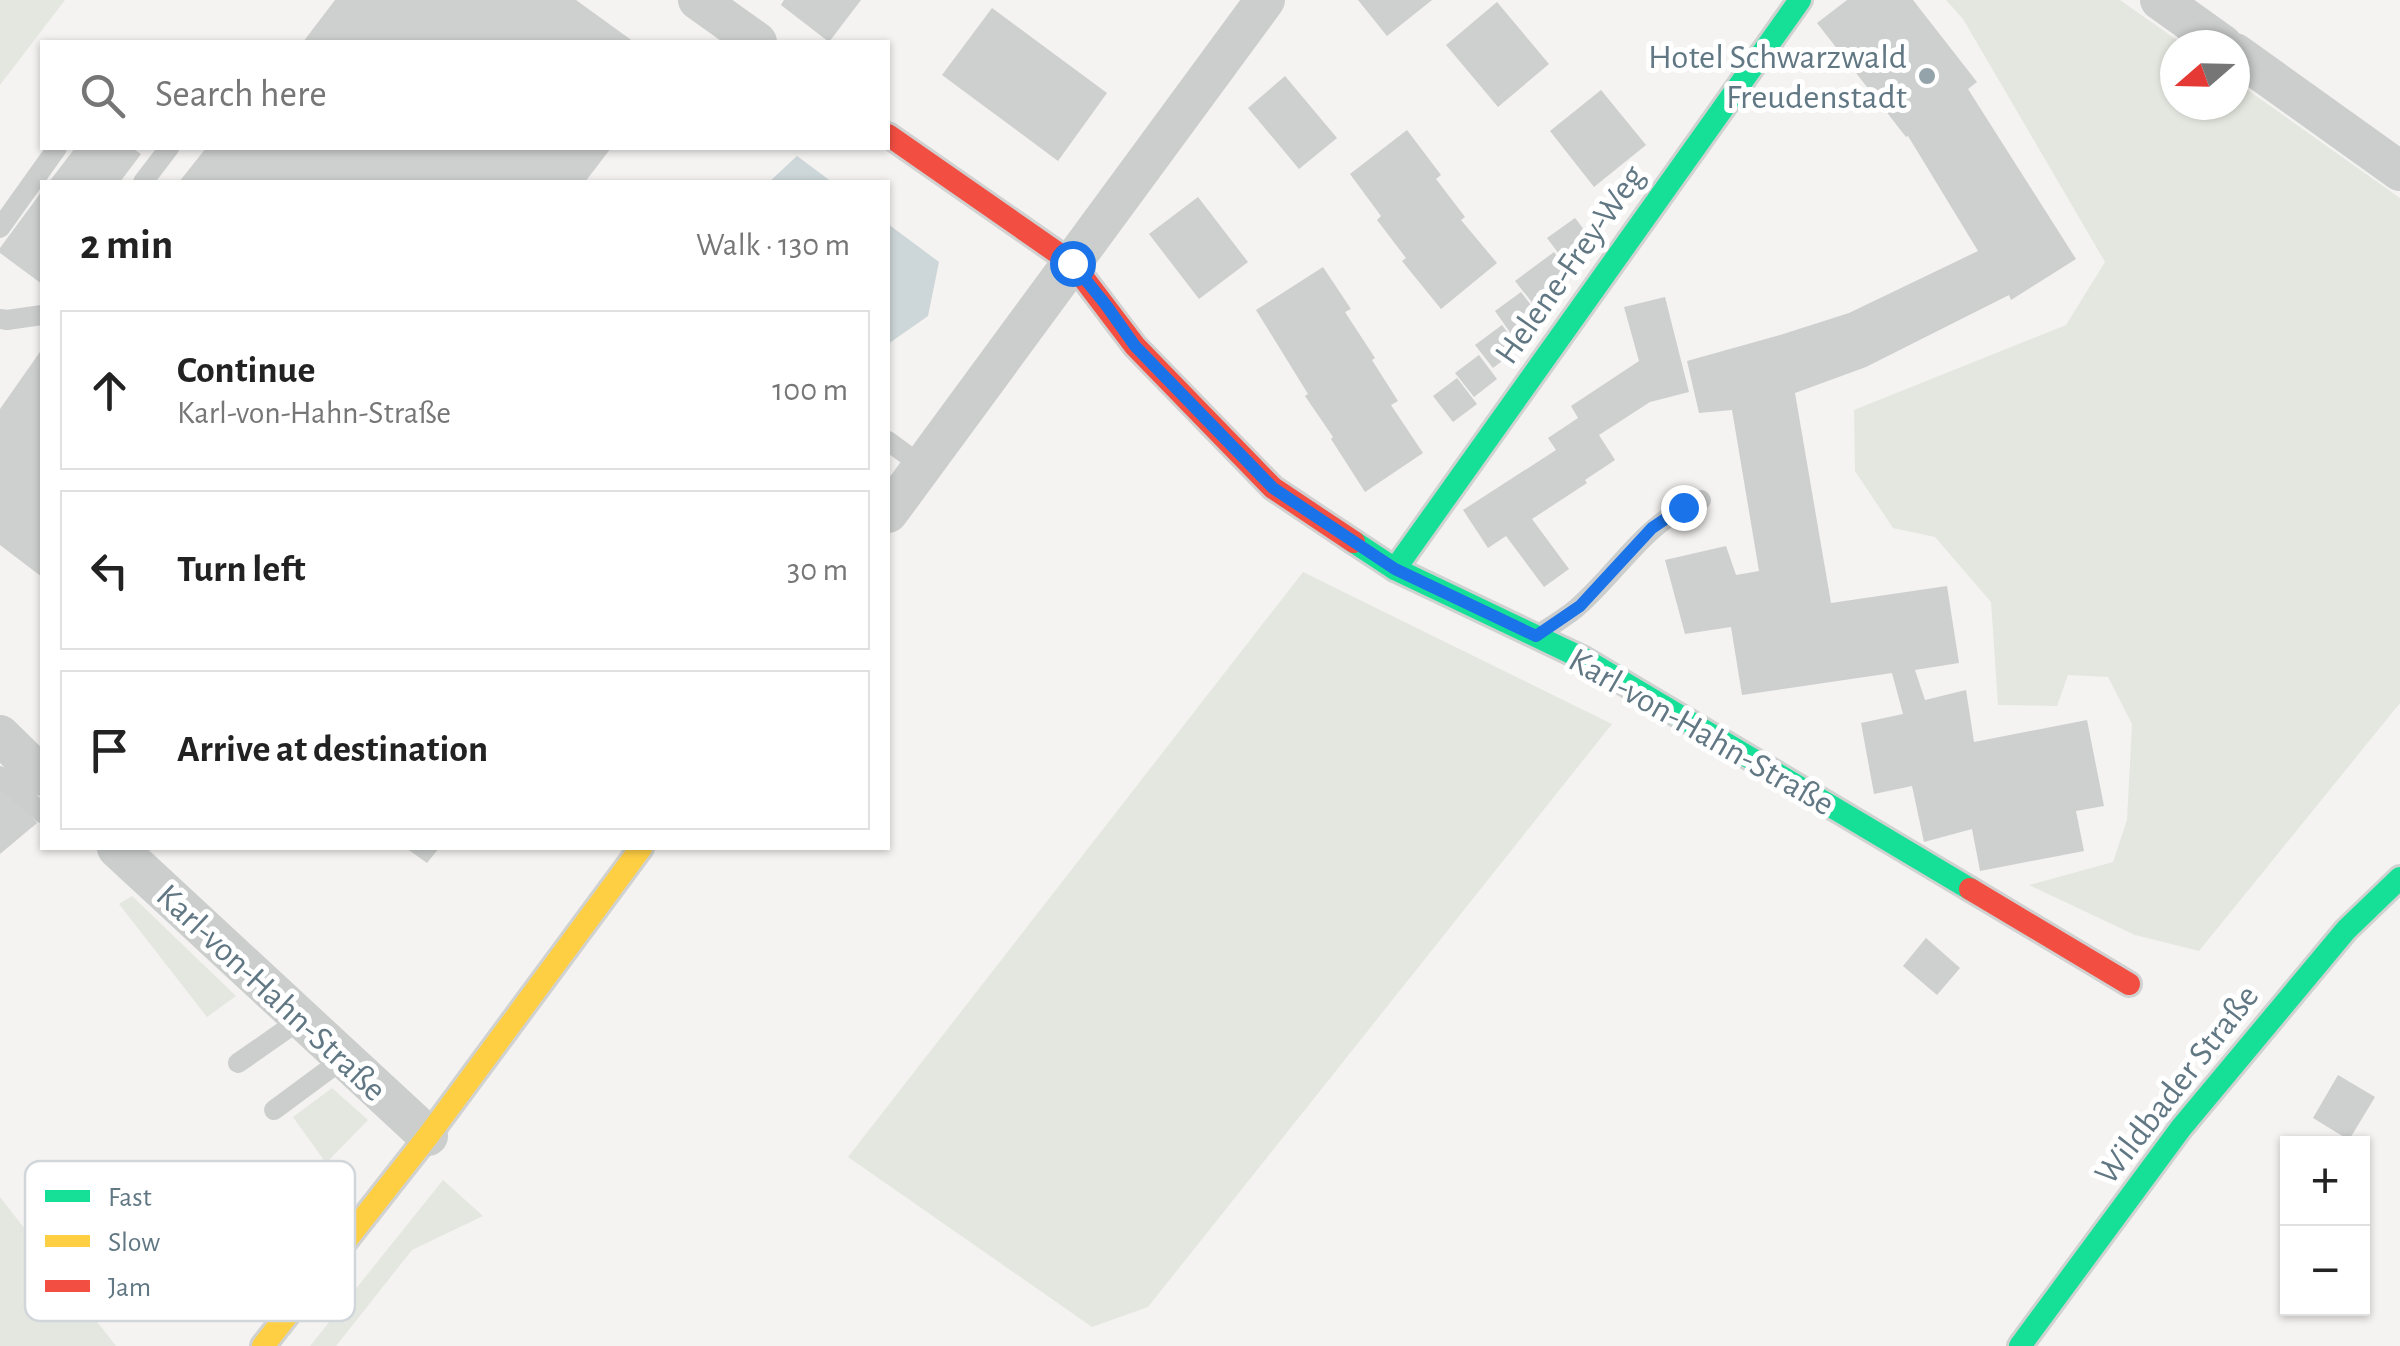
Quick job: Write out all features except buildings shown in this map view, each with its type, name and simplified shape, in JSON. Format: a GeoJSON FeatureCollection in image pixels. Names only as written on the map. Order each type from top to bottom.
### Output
{"type":"FeatureCollection","features":[{"type":"Feature","properties":{"kind":"street"},"geometry":{"type":"LineString","coordinates":[[890,511],[1265,0]]}},
{"type":"Feature","properties":{"kind":"street","name":"Helene-Frey-Weg"},"geometry":{"type":"LineString","coordinates":[[1395,569],[1800,0]]}},
{"type":"Feature","properties":{"kind":"street"},"geometry":{"type":"LineString","coordinates":[[2160,0],[2202,30]]}},
{"type":"Feature","properties":{"kind":"street"},"geometry":{"type":"LineString","coordinates":[[706,2],[755,40]]}},
{"type":"Feature","properties":{"kind":"street"},"geometry":{"type":"LineString","coordinates":[[2250,64],[2400,171]]}},
{"type":"Feature","properties":{"kind":"street","name":"Karl-von-Hahn-Straße"},"geometry":{"type":"LineString","coordinates":[[890,136],[1072,263],[1135,346],[1273,488],[1395,569],[1584,659],[2129,984]]}},
{"type":"Feature","properties":{"kind":"street"},"geometry":{"type":"LineString","coordinates":[[0,735],[40,774]]}},
{"type":"Feature","properties":{"kind":"street","name":"Karl-von-Hahn-Straße"},"geometry":{"type":"LineString","coordinates":[[119,850],[428,1136]]}},
{"type":"Feature","properties":{"kind":"street"},"geometry":{"type":"LineString","coordinates":[[355,1229],[640,850]]}},
{"type":"Feature","properties":{"kind":"street","name":"Wildbader Straße"},"geometry":{"type":"LineString","coordinates":[[2020,1346],[2182,1128],[2346,930],[2400,878]]}},
{"type":"Feature","properties":{"kind":"street"},"geometry":{"type":"LineString","coordinates":[[263,1346],[283,1321]]}},
{"type":"Feature","properties":{"kind":"lane"},"geometry":{"type":"LineString","coordinates":[[0,228],[56,150]]}},
{"type":"Feature","properties":{"kind":"lane"},"geometry":{"type":"LineString","coordinates":[[144,180],[167,150]]}},
{"type":"Feature","properties":{"kind":"lane"},"geometry":{"type":"LineString","coordinates":[[0,319],[40,316]]}},
{"type":"Feature","properties":{"kind":"lane"},"geometry":{"type":"LineString","coordinates":[[890,442],[922,466]]}},
{"type":"Feature","properties":{"kind":"lane"},"geometry":{"type":"LineString","coordinates":[[1536,636],[1580,606],[1652,528],[1701,500]]}},
{"type":"Feature","properties":{"kind":"lane"},"geometry":{"type":"LineString","coordinates":[[0,776],[40,810]]}},
{"type":"Feature","properties":{"kind":"lane"},"geometry":{"type":"LineString","coordinates":[[238,1063],[301,1020]]}},
{"type":"Feature","properties":{"kind":"lane"},"geometry":{"type":"LineString","coordinates":[[274,1110],[343,1059]]}},
{"type":"Feature","properties":{"kind":"shaded area"},"geometry":{"type":"Polygon","coordinates":[[[0,0],[65,0],[0,85],[0,0]]]}},
{"type":"Feature","properties":{"kind":"shaded area"},"geometry":{"type":"Polygon","coordinates":[[[1946,0],[2120,0],[2163,30],[2160,120],[2250,120],[2250,92],[2400,198],[2400,703],[2199,951],[2135,935],[2029,885],[2113,862],[2127,820],[2132,724],[2108,677],[2068,675],[2057,706],[1998,705],[1991,602],[1935,537],[1893,528],[1855,471],[1854,410],[2066,325],[2105,262],[1963,19],[1946,0]]]}},
{"type":"Feature","properties":{"kind":"shaded area"},"geometry":{"type":"Polygon","coordinates":[[[797,156],[829,180],[771,180],[797,156]]]}},
{"type":"Feature","properties":{"kind":"shaded area"},"geometry":{"type":"Polygon","coordinates":[[[890,225],[939,262],[928,316],[890,343],[890,225]]]}},
{"type":"Feature","properties":{"kind":"shaded area"},"geometry":{"type":"Polygon","coordinates":[[[1303,572],[1612,724],[1148,1307],[1092,1327],[848,1157],[1303,572]]]}},
{"type":"Feature","properties":{"kind":"shaded area"},"geometry":{"type":"Polygon","coordinates":[[[132,896],[236,996],[207,1017],[119,904],[132,896]]]}},
{"type":"Feature","properties":{"kind":"shaded area"},"geometry":{"type":"Polygon","coordinates":[[[332,1088],[368,1120],[325,1161],[293,1117],[332,1088]]]}},
{"type":"Feature","properties":{"kind":"shaded area"},"geometry":{"type":"Polygon","coordinates":[[[443,1180],[483,1216],[412,1250],[336,1346],[310,1346],[330,1321],[355,1321],[355,1290],[443,1180]]]}},
{"type":"Feature","properties":{"kind":"shaded area"},"geometry":{"type":"Polygon","coordinates":[[[0,1197],[25,1229],[25,1321],[97,1321],[116,1346],[0,1346],[0,1197]]]}},
{"type":"Feature","properties":{"kind":"traffic: fast"},"geometry":{"type":"LineString","coordinates":[[1395,569],[1800,0]]}},
{"type":"Feature","properties":{"kind":"traffic: fast"},"geometry":{"type":"LineString","coordinates":[[1354,542],[1395,569],[1584,659],[1970,889]]}},
{"type":"Feature","properties":{"kind":"traffic: fast"},"geometry":{"type":"LineString","coordinates":[[2020,1346],[2181,1128],[2346,930],[2400,878]]}},
{"type":"Feature","properties":{"kind":"traffic: slow"},"geometry":{"type":"LineString","coordinates":[[355,1229],[640,850]]}},
{"type":"Feature","properties":{"kind":"traffic: slow"},"geometry":{"type":"LineString","coordinates":[[263,1346],[283,1321]]}},
{"type":"Feature","properties":{"kind":"traffic: jam"},"geometry":{"type":"LineString","coordinates":[[890,136],[1072,263],[1135,346],[1273,488],[1354,542]]}},
{"type":"Feature","properties":{"kind":"traffic: jam"},"geometry":{"type":"LineString","coordinates":[[1970,889],[2129,984]]}},
{"type":"Feature","properties":{"kind":"place","name":"Hotel Schwarzwald Freudenstadt"},"geometry":{"type":"Point","coordinates":[1927,76]}},
{"type":"Feature","properties":{"kind":"route"},"geometry":{"type":"LineString","coordinates":[[1072,263],[1135,346],[1273,488],[1395,569],[1536,636],[1580,606],[1652,528],[1683,507]]}}]}
